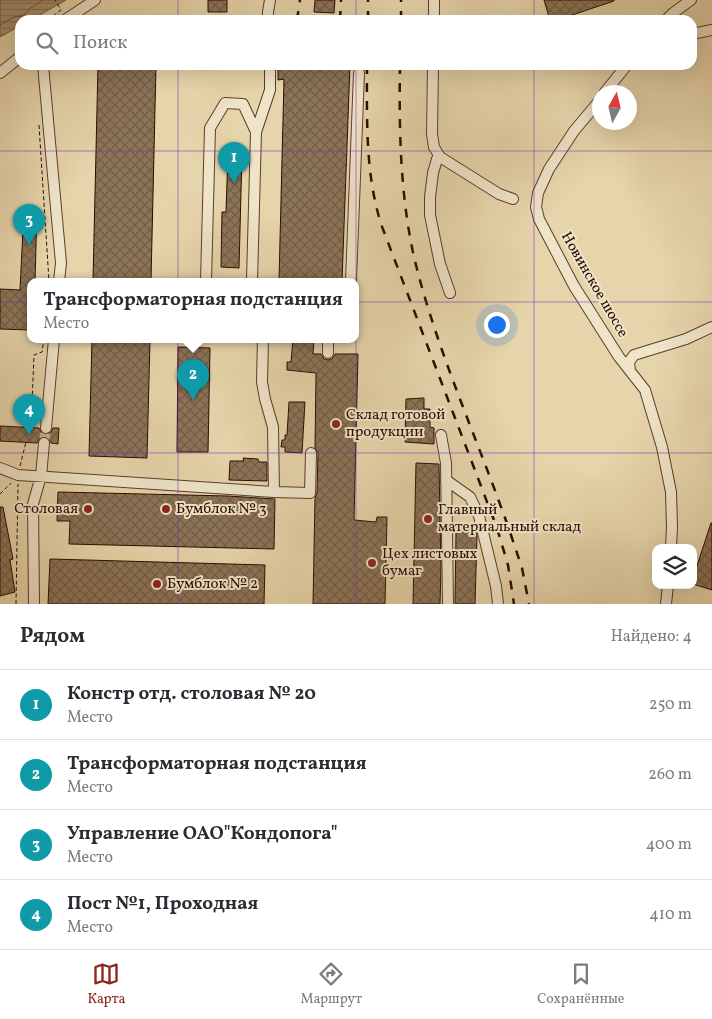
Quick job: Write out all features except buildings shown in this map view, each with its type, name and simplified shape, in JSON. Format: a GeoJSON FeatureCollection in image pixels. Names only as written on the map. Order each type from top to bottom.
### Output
{"type":"FeatureCollection","features":[{"type":"Feature","properties":{"kind":"street"},"geometry":{"type":"LineString","coordinates":[[72,15],[95,0]]}},
{"type":"Feature","properties":{"kind":"street"},"geometry":{"type":"LineString","coordinates":[[268,15],[270,0]]}},
{"type":"Feature","properties":{"kind":"street"},"geometry":{"type":"LineString","coordinates":[[434,0],[434,15]]}},
{"type":"Feature","properties":{"kind":"street"},"geometry":{"type":"LineString","coordinates":[[671,15],[691,0]]}},
{"type":"Feature","properties":{"kind":"street"},"geometry":{"type":"LineString","coordinates":[[697,33],[712,30]]}},
{"type":"Feature","properties":{"kind":"street"},"geometry":{"type":"LineString","coordinates":[[0,73],[15,61]]}},
{"type":"Feature","properties":{"kind":"street"},"geometry":{"type":"LineString","coordinates":[[44,70],[61,263],[59,278]]}},
{"type":"Feature","properties":{"kind":"street"},"geometry":{"type":"LineString","coordinates":[[252,278],[256,132],[270,90],[270,70]]}},
{"type":"Feature","properties":{"kind":"street"},"geometry":{"type":"LineString","coordinates":[[434,70],[432,134],[434,147],[440,157],[500,194],[512,199]]}},
{"type":"Feature","properties":{"kind":"street"},"geometry":{"type":"LineString","coordinates":[[611,85],[623,70]]}},
{"type":"Feature","properties":{"kind":"street"},"geometry":{"type":"LineString","coordinates":[[351,278],[359,73]]}},
{"type":"Feature","properties":{"kind":"street"},"geometry":{"type":"LineString","coordinates":[[206,278],[210,128],[226,103],[243,104],[256,132]]}},
{"type":"Feature","properties":{"kind":"street","name":"Новинское шоссе"},"geometry":{"type":"LineString","coordinates":[[592,110],[574,131],[550,169],[538,193],[536,207],[539,219],[574,286],[619,356],[645,390],[662,446],[671,492],[671,544]]}},
{"type":"Feature","properties":{"kind":"street"},"geometry":{"type":"LineString","coordinates":[[440,157],[437,159],[433,173],[430,215],[440,264],[450,293]]}},
{"type":"Feature","properties":{"kind":"street"},"geometry":{"type":"LineString","coordinates":[[630,371],[629,362],[634,355],[686,339],[712,327]]}},
{"type":"Feature","properties":{"kind":"street"},"geometry":{"type":"LineString","coordinates":[[46,428],[54,343]]}},
{"type":"Feature","properties":{"kind":"street"},"geometry":{"type":"LineString","coordinates":[[263,343],[262,382],[273,427],[274,492]]}},
{"type":"Feature","properties":{"kind":"street"},"geometry":{"type":"LineString","coordinates":[[328,343],[328,353]]}},
{"type":"Feature","properties":{"kind":"street"},"geometry":{"type":"LineString","coordinates":[[442,435],[446,463],[448,604]]}},
{"type":"Feature","properties":{"kind":"street"},"geometry":{"type":"LineString","coordinates":[[34,604],[33,504],[40,476],[44,443]]}},
{"type":"Feature","properties":{"kind":"street"},"geometry":{"type":"LineString","coordinates":[[0,468],[18,475],[310,493],[311,453]]}},
{"type":"Feature","properties":{"kind":"street"},"geometry":{"type":"LineString","coordinates":[[446,480],[470,498],[479,516],[496,586],[498,604]]}},
{"type":"Feature","properties":{"kind":"street"},"geometry":{"type":"LineString","coordinates":[[666,604],[668,589]]}},
{"type":"Feature","properties":{"kind":"path"},"geometry":{"type":"LineString","coordinates":[[54,15],[61,10],[55,0]]}},
{"type":"Feature","properties":{"kind":"path"},"geometry":{"type":"LineString","coordinates":[[38,121],[49,278]]}},
{"type":"Feature","properties":{"kind":"path"},"geometry":{"type":"LineString","coordinates":[[31,427],[34,355],[42,352],[43,343]]}},
{"type":"Feature","properties":{"kind":"path"},"geometry":{"type":"LineString","coordinates":[[16,604],[18,475],[26,442]]}},
{"type":"Feature","properties":{"kind":"path"},"geometry":{"type":"LineString","coordinates":[[0,494],[18,475]]}},
{"type":"Feature","properties":{"kind":"water"},"geometry":{"type":"Polygon","coordinates":[[[0,0],[66,0],[40,15],[15,15],[15,29],[0,37],[0,0]]]}},
{"type":"Feature","properties":{"kind":"tunnel"},"geometry":{"type":"LineString","coordinates":[[44,443],[46,428]]}},
{"type":"Feature","properties":{"kind":"railway"},"geometry":{"type":"LineString","coordinates":[[298,15],[300,0]]}},
{"type":"Feature","properties":{"kind":"railway"},"geometry":{"type":"LineString","coordinates":[[340,15],[341,0]]}},
{"type":"Feature","properties":{"kind":"railway"},"geometry":{"type":"LineString","coordinates":[[368,0],[368,15]]}},
{"type":"Feature","properties":{"kind":"railway"},"geometry":{"type":"LineString","coordinates":[[401,0],[401,15]]}},
{"type":"Feature","properties":{"kind":"railway"},"geometry":{"type":"LineString","coordinates":[[367,70],[368,145],[372,185],[381,224],[497,528],[508,565],[514,604]]}},
{"type":"Feature","properties":{"kind":"railway"},"geometry":{"type":"LineString","coordinates":[[400,70],[401,161],[409,233],[414,257],[435,331],[522,568],[529,604]]}},
{"type":"Feature","properties":{"kind":"place","name":"Констр отд. столовая № 20"},"geometry":{"type":"Point","coordinates":[234,183]}},
{"type":"Feature","properties":{"kind":"place","name":"Управление ОАО\"Кондопога\""},"geometry":{"type":"Point","coordinates":[29,245]}},
{"type":"Feature","properties":{"kind":"place","name":"Трансформаторная подстанция"},"geometry":{"type":"Point","coordinates":[193,400]}},
{"type":"Feature","properties":{"kind":"place","name":"Склад готовой продукции"},"geometry":{"type":"Point","coordinates":[336,424]}},
{"type":"Feature","properties":{"kind":"place","name":"Пост №1, Проходная"},"geometry":{"type":"Point","coordinates":[29,435]}},
{"type":"Feature","properties":{"kind":"place","name":"Столовая"},"geometry":{"type":"Point","coordinates":[88,509]}},
{"type":"Feature","properties":{"kind":"place","name":"Бумблок № 3"},"geometry":{"type":"Point","coordinates":[166,509]}},
{"type":"Feature","properties":{"kind":"place","name":"Главный материальный склад"},"geometry":{"type":"Point","coordinates":[428,519]}},
{"type":"Feature","properties":{"kind":"place","name":"Цех листовых бумаг"},"geometry":{"type":"Point","coordinates":[372,563]}},
{"type":"Feature","properties":{"kind":"place","name":"Бумблок № 2"},"geometry":{"type":"Point","coordinates":[157,584]}}]}
